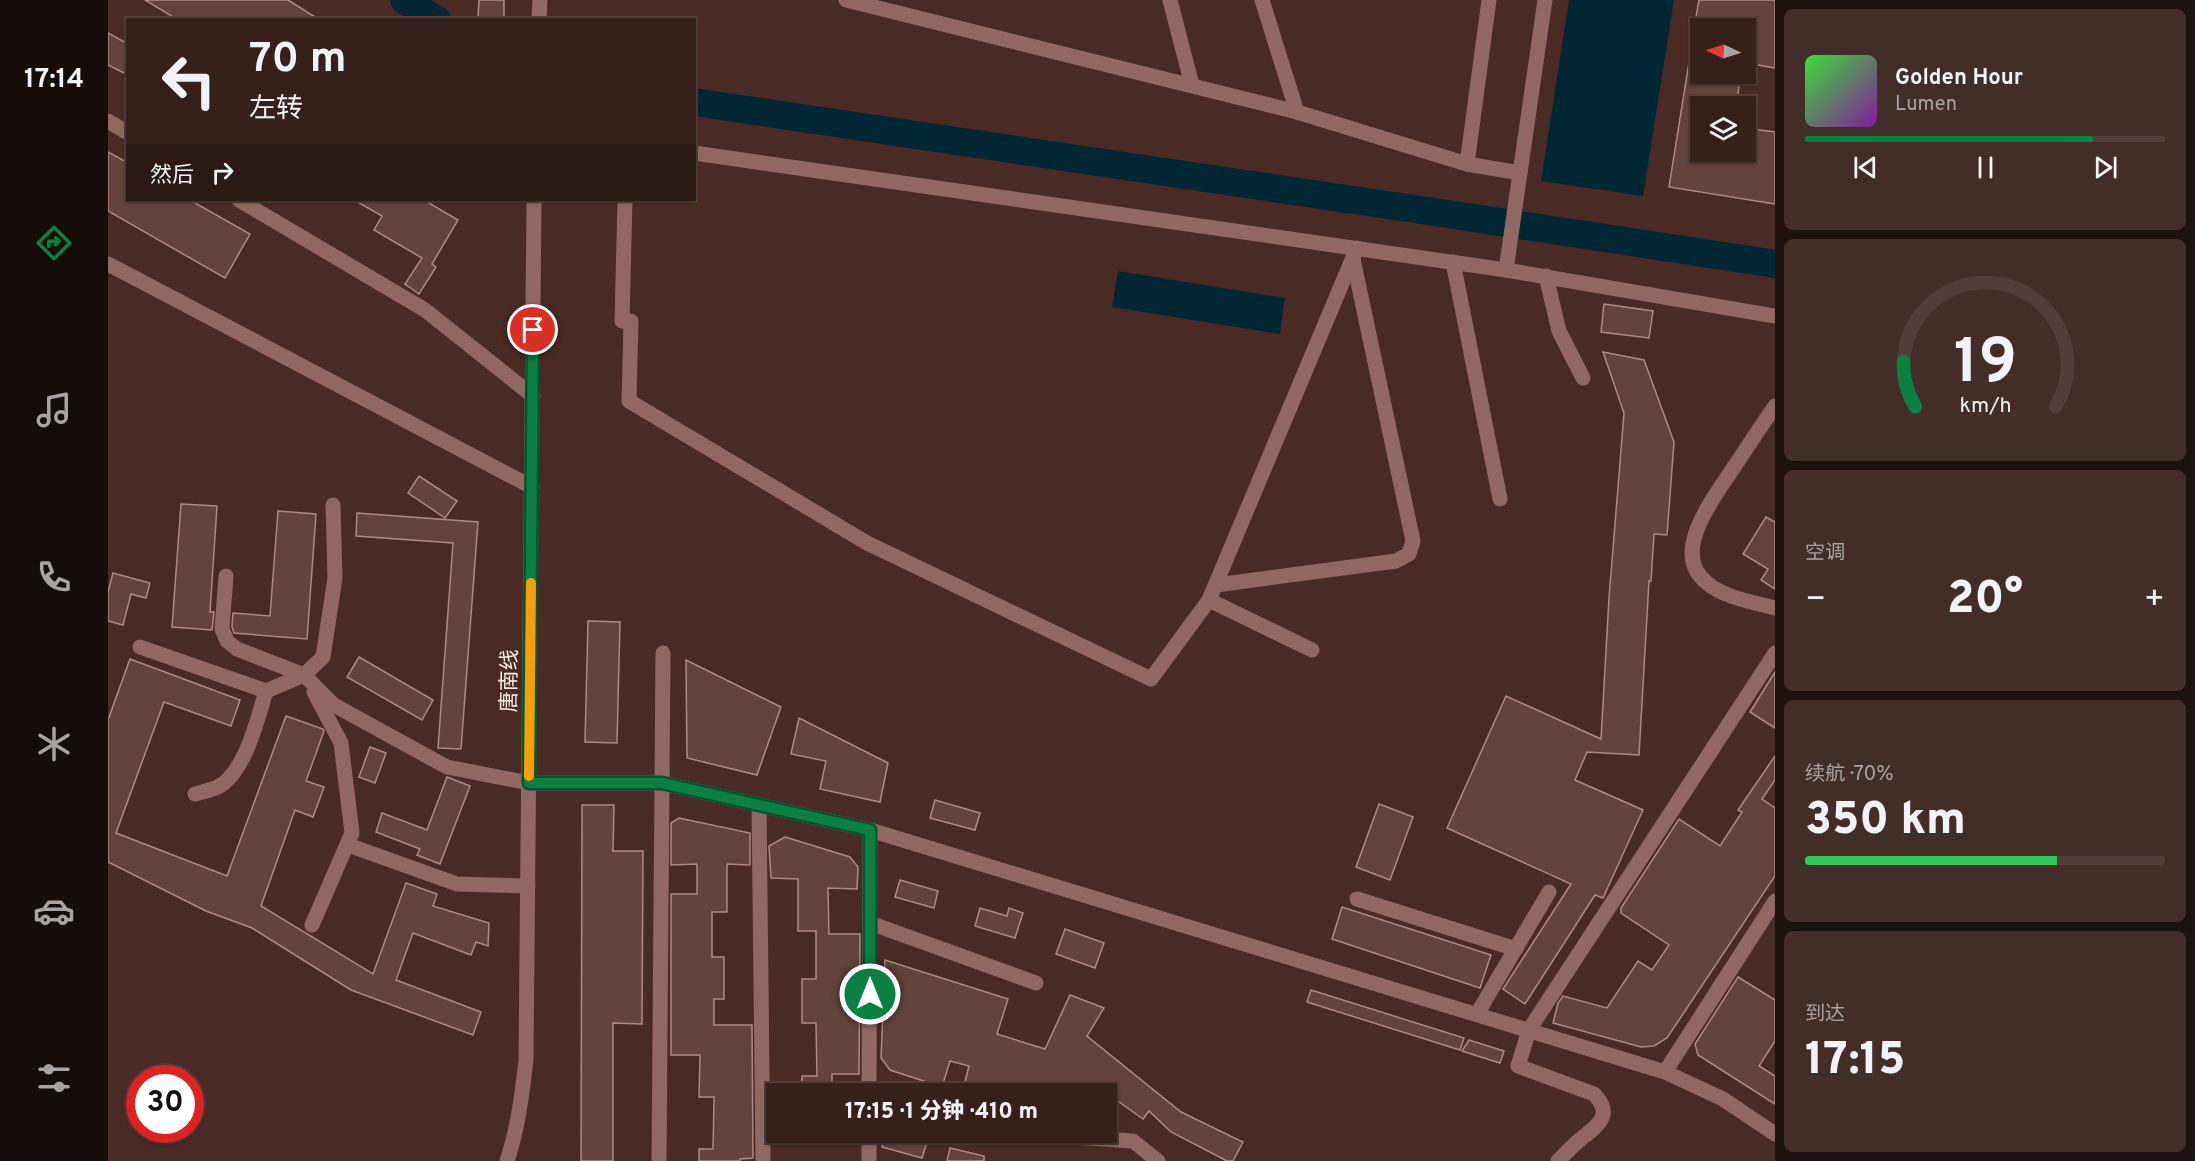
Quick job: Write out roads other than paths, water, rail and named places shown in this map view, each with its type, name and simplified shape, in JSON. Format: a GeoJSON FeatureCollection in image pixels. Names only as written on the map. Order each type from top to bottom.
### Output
{"type":"FeatureCollection","features":[{"type":"Feature","properties":{"kind":"street"},"geometry":{"type":"LineString","coordinates":[[539,18],[540,0]]}},
{"type":"Feature","properties":{"kind":"street"},"geometry":{"type":"LineString","coordinates":[[846,0],[882,4],[1297,112],[1467,164],[1520,173]]}},
{"type":"Feature","properties":{"kind":"street"},"geometry":{"type":"LineString","coordinates":[[1170,0],[1192,85]]}},
{"type":"Feature","properties":{"kind":"street"},"geometry":{"type":"LineString","coordinates":[[1262,0],[1297,112]]}},
{"type":"Feature","properties":{"kind":"street"},"geometry":{"type":"LineString","coordinates":[[1467,164],[1489,0]]}},
{"type":"Feature","properties":{"kind":"street"},"geometry":{"type":"LineString","coordinates":[[1506,270],[1545,0]]}},
{"type":"Feature","properties":{"kind":"street"},"geometry":{"type":"LineString","coordinates":[[108,122],[126,132]]}},
{"type":"Feature","properties":{"kind":"street"},"geometry":{"type":"LineString","coordinates":[[696,153],[1355,253],[1453,262],[1546,276],[1775,316]]}},
{"type":"Feature","properties":{"kind":"street"},"geometry":{"type":"LineString","coordinates":[[241,201],[425,310],[533,396]]}},
{"type":"Feature","properties":{"kind":"street","name":"唐南线"},"geometry":{"type":"LineString","coordinates":[[507,1161],[515,1136],[526,1060],[534,201]]}},
{"type":"Feature","properties":{"kind":"street"},"geometry":{"type":"LineString","coordinates":[[625,201],[622,321],[631,321],[629,401],[867,543],[1151,679],[1209,600],[1355,253]]}},
{"type":"Feature","properties":{"kind":"street"},"geometry":{"type":"LineString","coordinates":[[1216,585],[1396,561],[1409,554],[1413,542],[1355,253]]}},
{"type":"Feature","properties":{"kind":"street"},"geometry":{"type":"LineString","coordinates":[[1453,262],[1500,499]]}},
{"type":"Feature","properties":{"kind":"street"},"geometry":{"type":"LineString","coordinates":[[108,264],[532,487]]}},
{"type":"Feature","properties":{"kind":"street"},"geometry":{"type":"LineString","coordinates":[[1546,276],[1559,331],[1582,378]]}},
{"type":"Feature","properties":{"kind":"street"},"geometry":{"type":"LineString","coordinates":[[1775,406],[1700,518],[1692,551],[1695,568],[1705,582],[1722,592],[1775,608]]}},
{"type":"Feature","properties":{"kind":"street"},"geometry":{"type":"LineString","coordinates":[[140,647],[266,691],[304,675],[323,657],[335,578],[333,505]]}},
{"type":"Feature","properties":{"kind":"street"},"geometry":{"type":"LineString","coordinates":[[225,576],[222,629],[227,641],[237,649],[304,675],[334,705],[447,767],[529,783],[662,783],[870,830],[1665,1072],[1723,1099],[1772,1126]]}},
{"type":"Feature","properties":{"kind":"street"},"geometry":{"type":"LineString","coordinates":[[1209,600],[1312,650]]}},
{"type":"Feature","properties":{"kind":"street"},"geometry":{"type":"LineString","coordinates":[[659,1161],[663,653]]}},
{"type":"Feature","properties":{"kind":"street"},"geometry":{"type":"LineString","coordinates":[[1558,1161],[1598,1127],[1603,1117],[1602,1102],[1594,1094],[1518,1066],[1529,1030],[1775,653]]}},
{"type":"Feature","properties":{"kind":"street"},"geometry":{"type":"LineString","coordinates":[[304,675],[341,743],[352,834],[312,925]]}},
{"type":"Feature","properties":{"kind":"street"},"geometry":{"type":"LineString","coordinates":[[195,794],[220,786],[237,767],[248,748],[266,691]]}},
{"type":"Feature","properties":{"kind":"street"},"geometry":{"type":"LineString","coordinates":[[759,805],[763,1161]]}},
{"type":"Feature","properties":{"kind":"street"},"geometry":{"type":"LineString","coordinates":[[869,1083],[870,830]]}},
{"type":"Feature","properties":{"kind":"street"},"geometry":{"type":"LineString","coordinates":[[348,845],[457,884],[528,886]]}},
{"type":"Feature","properties":{"kind":"street"},"geometry":{"type":"LineString","coordinates":[[1477,1014],[1549,892]]}},
{"type":"Feature","properties":{"kind":"street"},"geometry":{"type":"LineString","coordinates":[[1356,899],[1516,949]]}},
{"type":"Feature","properties":{"kind":"street"},"geometry":{"type":"LineString","coordinates":[[1665,1072],[1775,901]]}},
{"type":"Feature","properties":{"kind":"street"},"geometry":{"type":"LineString","coordinates":[[870,923],[1036,983]]}},
{"type":"Feature","properties":{"kind":"street"},"geometry":{"type":"LineString","coordinates":[[1117,1141],[1133,1142],[1158,1161]]}},
{"type":"Feature","properties":{"kind":"street"},"geometry":{"type":"LineString","coordinates":[[869,1143],[869,1161]]}},
{"type":"Feature","properties":{"kind":"water"},"geometry":{"type":"Polygon","coordinates":[[[1569,0],[1674,0],[1643,196],[1541,181],[1569,0]]]}},
{"type":"Feature","properties":{"kind":"water"},"geometry":{"type":"Polygon","coordinates":[[[1118,271],[1285,298],[1280,334],[1112,307],[1118,271]]]}},
{"type":"Feature","properties":{"kind":"waterway"},"geometry":{"type":"LineString","coordinates":[[404,0],[434,18]]}},
{"type":"Feature","properties":{"kind":"waterway"},"geometry":{"type":"LineString","coordinates":[[696,102],[1775,264]]}}]}
